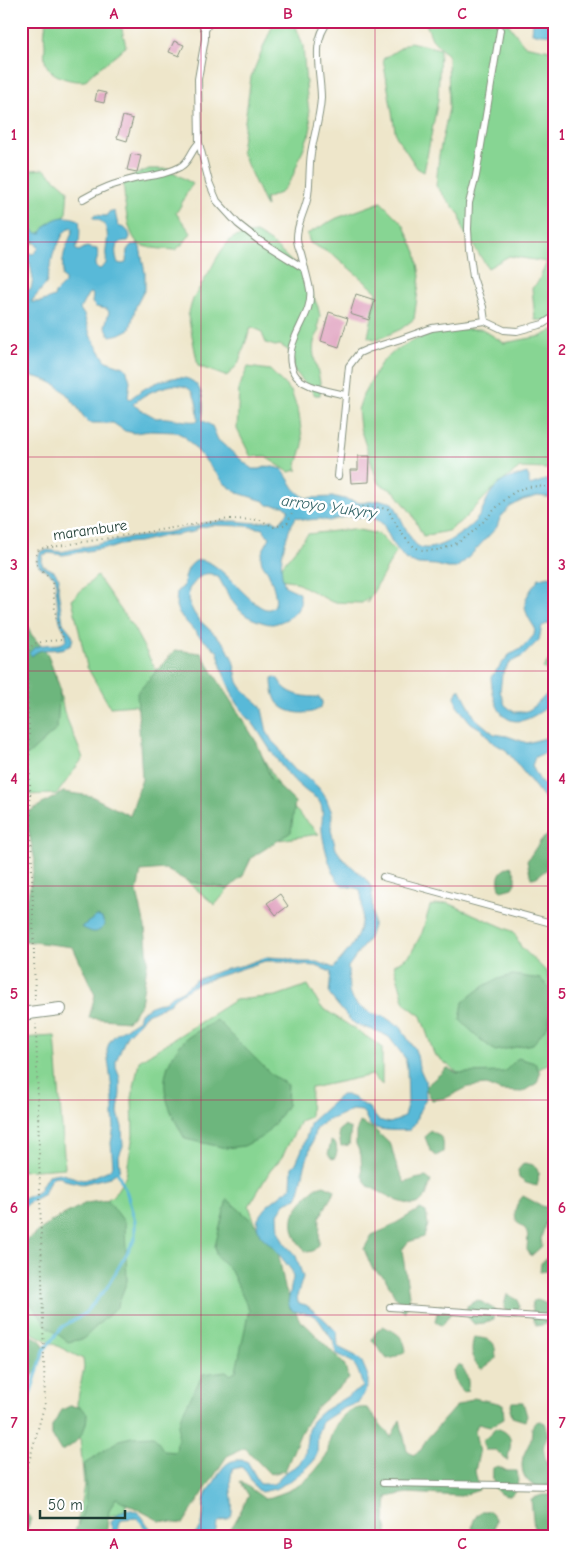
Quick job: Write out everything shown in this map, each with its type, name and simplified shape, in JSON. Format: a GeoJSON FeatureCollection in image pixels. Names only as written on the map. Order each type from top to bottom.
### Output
{"type":"FeatureCollection","features":[{"type":"Feature","properties":{"kind":"street"},"geometry":{"type":"LineString","coordinates":[[21,1014],[60,1009]]}},
{"type":"Feature","properties":{"kind":"lane"},"geometry":{"type":"LineString","coordinates":[[200,21],[205,30],[205,39],[198,79],[199,143],[209,182],[217,201],[238,224],[257,239],[305,269]]}},
{"type":"Feature","properties":{"kind":"lane"},"geometry":{"type":"LineString","coordinates":[[205,30],[210,21]]}},
{"type":"Feature","properties":{"kind":"lane"},"geometry":{"type":"LineString","coordinates":[[329,21],[324,27],[318,43],[321,98],[317,129],[311,154],[308,196],[300,219],[296,239],[310,292],[309,304],[291,346],[291,362],[294,373],[308,385],[345,395]]}},
{"type":"Feature","properties":{"kind":"lane"},"geometry":{"type":"LineString","coordinates":[[485,320],[483,307],[473,277],[469,248],[469,203],[476,176],[500,30]]}},
{"type":"Feature","properties":{"kind":"lane"},"geometry":{"type":"LineString","coordinates":[[83,199],[102,188],[164,173],[180,167],[188,160],[199,143]]}},
{"type":"Feature","properties":{"kind":"lane"},"geometry":{"type":"LineString","coordinates":[[338,476],[349,366],[359,354],[368,349],[432,328],[485,320],[504,330],[517,331],[543,324],[555,316]]}},
{"type":"Feature","properties":{"kind":"lane"},"geometry":{"type":"LineString","coordinates":[[383,877],[555,924]]}},
{"type":"Feature","properties":{"kind":"lane"},"geometry":{"type":"LineString","coordinates":[[390,1307],[555,1318]]}},
{"type":"Feature","properties":{"kind":"lane"},"geometry":{"type":"LineString","coordinates":[[383,1483],[555,1486]]}},
{"type":"Feature","properties":{"kind":"path","name":"marambure"},"geometry":{"type":"LineString","coordinates":[[36,1004],[27,654],[33,644],[62,640],[63,636],[58,627],[53,604],[52,580],[41,572],[36,565],[39,549],[229,519],[260,520],[274,527],[287,524],[297,501],[339,507],[388,509],[411,545],[425,551],[459,543],[480,526],[506,498],[520,489],[542,486],[555,489]]}},
{"type":"Feature","properties":{"kind":"path"},"geometry":{"type":"LineString","coordinates":[[21,1491],[45,1402],[36,1024]]}},
{"type":"Feature","properties":{"kind":"green space"},"geometry":{"type":"Polygon","coordinates":[[[47,21],[120,21],[126,46],[85,81],[73,81],[56,75],[47,66],[45,61],[45,27],[47,21]]]}},
{"type":"Feature","properties":{"kind":"green space"},"geometry":{"type":"Polygon","coordinates":[[[281,21],[294,21],[303,46],[311,126],[309,136],[309,134],[292,178],[280,193],[265,199],[266,207],[241,151],[251,77],[273,24],[281,21]]]}},
{"type":"Feature","properties":{"kind":"green space"},"geometry":{"type":"Polygon","coordinates":[[[425,21],[506,21],[524,45],[555,51],[555,321],[535,320],[532,288],[538,282],[547,262],[509,256],[488,268],[463,230],[460,215],[436,186],[439,155],[449,108],[448,56],[432,39],[425,21]]]}},
{"type":"Feature","properties":{"kind":"green space"},"geometry":{"type":"Polygon","coordinates":[[[410,42],[440,49],[438,100],[424,172],[417,168],[396,136],[383,59],[410,42]]]}},
{"type":"Feature","properties":{"kind":"green space"},"geometry":{"type":"Polygon","coordinates":[[[44,169],[68,190],[66,214],[52,242],[37,242],[21,248],[21,171],[44,169]]]}},
{"type":"Feature","properties":{"kind":"green space"},"geometry":{"type":"Polygon","coordinates":[[[149,169],[168,169],[193,184],[176,213],[191,233],[183,244],[175,250],[143,246],[137,242],[129,227],[123,180],[149,169]]]}},
{"type":"Feature","properties":{"kind":"green space"},"geometry":{"type":"Polygon","coordinates":[[[381,202],[403,224],[416,252],[420,276],[414,319],[401,329],[377,340],[368,337],[377,292],[335,256],[310,243],[307,234],[337,218],[381,202]]]}},
{"type":"Feature","properties":{"kind":"green space"},"geometry":{"type":"Polygon","coordinates":[[[256,233],[271,242],[303,273],[318,307],[320,316],[319,332],[313,347],[320,395],[315,395],[294,370],[293,359],[288,350],[280,345],[275,346],[266,343],[261,331],[251,327],[238,364],[228,375],[225,376],[198,366],[188,315],[193,299],[219,255],[229,242],[235,237],[256,233]]]}},
{"type":"Feature","properties":{"kind":"green space"},"geometry":{"type":"Polygon","coordinates":[[[446,329],[482,329],[504,343],[542,336],[555,329],[555,472],[547,469],[520,468],[494,488],[464,519],[448,531],[423,536],[412,514],[395,492],[378,483],[360,428],[358,410],[363,395],[381,363],[396,350],[412,341],[446,329]]]}},
{"type":"Feature","properties":{"kind":"green space"},"geometry":{"type":"Polygon","coordinates":[[[248,367],[270,370],[291,391],[299,414],[303,445],[296,468],[298,470],[289,472],[264,456],[251,457],[237,429],[239,387],[248,367]]]}},
{"type":"Feature","properties":{"kind":"green space"},"geometry":{"type":"Polygon","coordinates":[[[353,529],[379,534],[396,552],[367,603],[369,597],[362,603],[332,602],[293,581],[280,579],[280,568],[308,534],[353,529]]]}},
{"type":"Feature","properties":{"kind":"green space"},"geometry":{"type":"Polygon","coordinates":[[[97,576],[133,627],[157,672],[202,665],[240,715],[286,800],[319,834],[259,843],[247,867],[215,905],[162,860],[168,748],[135,705],[110,707],[87,667],[72,599],[97,576]]]}},
{"type":"Feature","properties":{"kind":"green space"},"geometry":{"type":"Polygon","coordinates":[[[21,610],[43,662],[56,675],[64,712],[83,758],[57,794],[21,795],[21,610]]]}},
{"type":"Feature","properties":{"kind":"green space"},"geometry":{"type":"Polygon","coordinates":[[[21,622],[47,653],[60,688],[57,729],[28,755],[21,758],[21,622]]]}},
{"type":"Feature","properties":{"kind":"green space"},"geometry":{"type":"Polygon","coordinates":[[[555,649],[555,676],[543,668],[555,649]]]}},
{"type":"Feature","properties":{"kind":"green space"},"geometry":{"type":"Polygon","coordinates":[[[175,650],[201,653],[257,743],[271,779],[295,802],[291,832],[251,858],[243,876],[228,889],[187,881],[165,869],[141,871],[137,892],[145,927],[148,959],[141,1004],[128,1021],[89,1018],[95,995],[73,947],[25,941],[21,938],[21,904],[28,896],[35,861],[25,814],[63,792],[91,796],[130,816],[142,779],[137,693],[175,650]]]}},
{"type":"Feature","properties":{"kind":"green space"},"geometry":{"type":"Polygon","coordinates":[[[548,835],[555,837],[554,862],[539,875],[531,878],[527,861],[541,840],[548,835]]]}},
{"type":"Feature","properties":{"kind":"green space"},"geometry":{"type":"Polygon","coordinates":[[[511,866],[516,882],[512,888],[501,891],[499,876],[503,870],[511,866]]]}},
{"type":"Feature","properties":{"kind":"green space"},"geometry":{"type":"Polygon","coordinates":[[[448,903],[514,932],[521,947],[547,972],[555,1016],[555,1059],[524,1079],[458,1073],[434,1054],[421,1016],[405,1004],[394,965],[410,955],[422,933],[430,906],[448,903]]]}},
{"type":"Feature","properties":{"kind":"green space"},"geometry":{"type":"Polygon","coordinates":[[[513,975],[541,979],[553,992],[549,1024],[533,1044],[495,1051],[460,1020],[463,1002],[486,985],[513,975]]]}},
{"type":"Feature","properties":{"kind":"green space"},"geometry":{"type":"Polygon","coordinates":[[[308,985],[321,1007],[382,1047],[382,1085],[372,1075],[311,1088],[310,1117],[300,1121],[282,1157],[270,1171],[249,1206],[274,1275],[242,1436],[125,1506],[126,1509],[118,1514],[77,1525],[84,1485],[77,1403],[84,1367],[83,1359],[24,1329],[21,1318],[21,1295],[33,1271],[83,1215],[114,1195],[126,1176],[133,1135],[132,1098],[139,1061],[235,1000],[276,996],[308,985]]]}},
{"type":"Feature","properties":{"kind":"green space"},"geometry":{"type":"Polygon","coordinates":[[[217,1020],[272,1075],[288,1085],[287,1105],[276,1122],[262,1137],[244,1146],[226,1148],[185,1139],[170,1110],[165,1091],[167,1070],[171,1059],[180,1045],[187,1038],[217,1020]]]}},
{"type":"Feature","properties":{"kind":"green space"},"geometry":{"type":"Polygon","coordinates":[[[55,1036],[65,1168],[21,1171],[21,1038],[55,1036]]]}},
{"type":"Feature","properties":{"kind":"green space"},"geometry":{"type":"Polygon","coordinates":[[[518,1058],[535,1063],[540,1073],[537,1083],[522,1092],[501,1091],[486,1085],[468,1087],[446,1098],[432,1100],[425,1087],[447,1068],[457,1073],[504,1072],[518,1058]]]}},
{"type":"Feature","properties":{"kind":"green space"},"geometry":{"type":"Polygon","coordinates":[[[360,1122],[374,1129],[391,1145],[397,1168],[405,1183],[426,1177],[431,1181],[426,1196],[419,1203],[412,1205],[398,1201],[368,1186],[362,1176],[361,1155],[356,1144],[356,1132],[360,1122]]]}},
{"type":"Feature","properties":{"kind":"green space"},"geometry":{"type":"Polygon","coordinates":[[[344,1126],[351,1129],[349,1145],[341,1146],[338,1131],[344,1126]]]}},
{"type":"Feature","properties":{"kind":"green space"},"geometry":{"type":"Polygon","coordinates":[[[430,1130],[443,1141],[443,1152],[436,1156],[430,1150],[425,1137],[430,1130]]]}},
{"type":"Feature","properties":{"kind":"green space"},"geometry":{"type":"Polygon","coordinates":[[[331,1141],[336,1144],[337,1152],[335,1158],[332,1159],[328,1154],[331,1141]]]}},
{"type":"Feature","properties":{"kind":"green space"},"geometry":{"type":"Polygon","coordinates":[[[524,1163],[534,1165],[536,1168],[538,1175],[537,1186],[526,1183],[519,1178],[518,1170],[524,1163]]]}},
{"type":"Feature","properties":{"kind":"green space"},"geometry":{"type":"Polygon","coordinates":[[[324,1185],[335,1190],[320,1217],[319,1245],[313,1251],[307,1252],[300,1245],[296,1237],[293,1218],[296,1210],[307,1196],[317,1187],[324,1185]]]}},
{"type":"Feature","properties":{"kind":"green space"},"geometry":{"type":"Polygon","coordinates":[[[523,1196],[542,1206],[555,1209],[555,1215],[548,1215],[541,1238],[542,1246],[531,1256],[527,1250],[527,1232],[517,1221],[515,1214],[518,1202],[523,1196]]]}},
{"type":"Feature","properties":{"kind":"green space"},"geometry":{"type":"Polygon","coordinates":[[[227,1199],[251,1220],[273,1244],[278,1252],[285,1288],[300,1321],[344,1364],[349,1379],[315,1409],[301,1432],[285,1471],[270,1474],[245,1448],[227,1456],[183,1524],[160,1521],[116,1498],[109,1510],[106,1536],[72,1536],[85,1502],[86,1484],[83,1465],[119,1440],[132,1437],[154,1436],[164,1451],[176,1452],[181,1416],[203,1374],[226,1371],[231,1375],[236,1371],[249,1310],[231,1271],[216,1255],[215,1246],[227,1199]]]}},
{"type":"Feature","properties":{"kind":"green space"},"geometry":{"type":"Polygon","coordinates":[[[108,1200],[125,1223],[127,1281],[117,1307],[83,1339],[68,1342],[47,1326],[21,1290],[21,1245],[52,1221],[86,1203],[108,1200]]]}},
{"type":"Feature","properties":{"kind":"green space"},"geometry":{"type":"Polygon","coordinates":[[[420,1209],[426,1212],[428,1225],[424,1237],[408,1242],[402,1250],[410,1302],[404,1312],[385,1278],[372,1268],[364,1249],[372,1235],[420,1209]]]}},
{"type":"Feature","properties":{"kind":"green space"},"geometry":{"type":"Polygon","coordinates":[[[548,1257],[555,1257],[555,1270],[540,1272],[541,1263],[548,1257]]]}},
{"type":"Feature","properties":{"kind":"green space"},"geometry":{"type":"Polygon","coordinates":[[[507,1294],[518,1300],[519,1306],[516,1315],[507,1313],[504,1306],[507,1294]]]}},
{"type":"Feature","properties":{"kind":"green space"},"geometry":{"type":"Polygon","coordinates":[[[478,1300],[494,1309],[494,1319],[474,1324],[467,1316],[467,1306],[478,1300]]]}},
{"type":"Feature","properties":{"kind":"green space"},"geometry":{"type":"Polygon","coordinates":[[[538,1300],[547,1304],[555,1303],[555,1322],[537,1326],[535,1324],[532,1304],[533,1301],[538,1300]]]}},
{"type":"Feature","properties":{"kind":"green space"},"geometry":{"type":"Polygon","coordinates":[[[441,1305],[452,1311],[442,1326],[435,1321],[439,1306],[441,1305]]]}},
{"type":"Feature","properties":{"kind":"green space"},"geometry":{"type":"Polygon","coordinates":[[[383,1326],[401,1338],[406,1351],[387,1359],[372,1340],[376,1332],[383,1326]]]}},
{"type":"Feature","properties":{"kind":"green space"},"geometry":{"type":"Polygon","coordinates":[[[21,1334],[40,1340],[44,1347],[44,1352],[42,1361],[28,1385],[21,1409],[21,1334]]]}},
{"type":"Feature","properties":{"kind":"green space"},"geometry":{"type":"Polygon","coordinates":[[[474,1337],[489,1340],[494,1344],[495,1348],[496,1359],[482,1369],[475,1363],[472,1355],[474,1337]]]}},
{"type":"Feature","properties":{"kind":"green space"},"geometry":{"type":"Polygon","coordinates":[[[458,1365],[461,1365],[466,1375],[468,1381],[467,1391],[463,1392],[455,1380],[453,1370],[458,1365]]]}},
{"type":"Feature","properties":{"kind":"green space"},"geometry":{"type":"Polygon","coordinates":[[[474,1398],[503,1404],[504,1419],[490,1427],[478,1424],[475,1431],[479,1453],[475,1471],[479,1490],[461,1496],[407,1493],[387,1497],[385,1522],[388,1536],[223,1536],[235,1522],[249,1496],[240,1481],[265,1499],[286,1492],[298,1485],[315,1471],[326,1457],[330,1438],[336,1424],[349,1411],[367,1408],[391,1437],[400,1420],[407,1451],[413,1455],[421,1450],[426,1440],[455,1407],[474,1398]]]}},
{"type":"Feature","properties":{"kind":"green space"},"geometry":{"type":"Polygon","coordinates":[[[512,1402],[523,1402],[527,1416],[525,1421],[512,1417],[510,1409],[512,1402]]]}},
{"type":"Feature","properties":{"kind":"green space"},"geometry":{"type":"Polygon","coordinates":[[[70,1406],[80,1407],[87,1413],[87,1420],[77,1441],[61,1451],[52,1436],[52,1426],[62,1410],[70,1406]]]}},
{"type":"Feature","properties":{"kind":"green space"},"geometry":{"type":"Polygon","coordinates":[[[540,1421],[545,1423],[547,1428],[547,1436],[543,1448],[552,1476],[555,1476],[555,1489],[534,1486],[525,1478],[523,1472],[523,1457],[531,1439],[533,1425],[540,1421]]]}},
{"type":"Feature","properties":{"kind":"green space"},"geometry":{"type":"Polygon","coordinates":[[[495,1428],[502,1430],[509,1436],[510,1445],[507,1461],[496,1450],[485,1450],[482,1440],[490,1436],[495,1428]]]}},
{"type":"Feature","properties":{"kind":"green space"},"geometry":{"type":"Polygon","coordinates":[[[498,1466],[507,1471],[517,1471],[517,1485],[515,1491],[510,1496],[500,1494],[493,1483],[493,1468],[498,1466]]]}},
{"type":"Feature","properties":{"kind":"green space"},"geometry":{"type":"Polygon","coordinates":[[[542,1495],[555,1495],[555,1536],[531,1536],[534,1529],[531,1499],[542,1495]]]}},
{"type":"Feature","properties":{"kind":"green space"},"geometry":{"type":"Polygon","coordinates":[[[21,1509],[31,1518],[28,1527],[21,1529],[21,1509]]]}},
{"type":"Feature","properties":{"kind":"green space"},"geometry":{"type":"Polygon","coordinates":[[[481,1511],[490,1511],[496,1520],[493,1533],[473,1536],[473,1522],[481,1511]]]}},
{"type":"Feature","properties":{"kind":"water"},"geometry":{"type":"Polygon","coordinates":[[[533,21],[555,21],[555,36],[532,33],[533,21]]]}},
{"type":"Feature","properties":{"kind":"water","name":"arroyo Yukyry"},"geometry":{"type":"Polygon","coordinates":[[[110,211],[115,212],[118,226],[129,233],[128,241],[122,242],[116,247],[118,263],[126,263],[127,250],[131,245],[138,244],[140,247],[145,273],[145,289],[136,306],[130,329],[120,334],[110,336],[105,326],[109,312],[107,309],[96,307],[92,303],[93,295],[90,293],[80,309],[84,315],[91,337],[106,361],[124,367],[127,371],[130,381],[128,397],[130,399],[155,383],[168,379],[181,378],[191,380],[199,388],[203,401],[202,420],[212,426],[218,440],[252,469],[268,466],[282,469],[294,488],[306,498],[336,497],[361,503],[381,500],[393,503],[411,538],[418,546],[425,548],[451,540],[468,528],[479,516],[492,492],[505,480],[527,473],[530,485],[555,479],[555,498],[538,496],[523,500],[510,507],[500,518],[497,527],[456,568],[418,564],[405,559],[392,542],[383,524],[376,519],[348,516],[329,521],[320,519],[306,520],[296,517],[290,527],[281,566],[285,586],[298,592],[300,604],[290,617],[273,624],[264,623],[242,613],[231,599],[219,578],[214,575],[205,574],[198,578],[189,589],[188,601],[194,613],[226,646],[233,660],[238,682],[262,709],[267,732],[272,741],[296,771],[302,773],[318,787],[326,798],[332,813],[331,830],[336,849],[342,858],[366,879],[372,888],[373,926],[369,938],[348,967],[349,993],[357,1005],[373,1014],[385,1017],[400,1026],[417,1055],[419,1067],[425,1080],[426,1098],[410,1130],[389,1130],[373,1127],[362,1111],[352,1110],[324,1122],[316,1128],[299,1194],[297,1198],[285,1203],[278,1214],[279,1232],[284,1243],[296,1256],[303,1277],[297,1296],[298,1303],[306,1305],[337,1332],[338,1347],[356,1356],[362,1362],[368,1376],[368,1386],[359,1402],[342,1409],[322,1422],[318,1432],[317,1454],[313,1462],[290,1481],[275,1489],[261,1492],[241,1467],[233,1469],[231,1474],[231,1516],[217,1524],[214,1536],[192,1536],[201,1527],[207,1492],[225,1466],[234,1461],[247,1461],[260,1484],[274,1484],[283,1474],[299,1464],[305,1454],[308,1430],[312,1421],[323,1411],[363,1387],[355,1366],[336,1353],[333,1341],[318,1319],[311,1314],[293,1311],[290,1308],[288,1302],[293,1278],[292,1271],[274,1248],[260,1235],[257,1226],[258,1219],[268,1205],[291,1187],[292,1167],[296,1163],[303,1147],[311,1122],[341,1095],[354,1098],[369,1108],[378,1120],[390,1123],[398,1120],[404,1116],[408,1102],[407,1067],[405,1058],[389,1037],[357,1025],[350,1020],[331,997],[329,993],[331,972],[316,966],[298,965],[283,961],[265,961],[198,983],[174,998],[170,1003],[145,1015],[127,1035],[116,1061],[116,1068],[120,1078],[118,1113],[122,1127],[123,1146],[119,1156],[119,1171],[110,1177],[82,1184],[65,1180],[58,1176],[53,1177],[44,1194],[28,1203],[21,1213],[21,1200],[38,1192],[48,1175],[59,1173],[83,1180],[109,1170],[113,1165],[111,1143],[114,1127],[113,1098],[107,1051],[108,1045],[119,1032],[138,1020],[140,1013],[153,1005],[166,1001],[196,980],[267,957],[286,958],[300,962],[317,962],[334,968],[355,940],[360,928],[362,915],[360,890],[338,882],[332,869],[323,836],[321,804],[285,770],[234,698],[222,670],[218,652],[200,637],[179,614],[176,606],[177,591],[183,587],[189,568],[193,563],[202,560],[212,564],[257,604],[266,609],[273,607],[276,600],[274,590],[268,572],[261,560],[261,555],[270,537],[265,533],[264,529],[246,526],[212,525],[198,528],[193,532],[126,543],[111,548],[63,555],[49,553],[42,555],[42,565],[54,571],[59,578],[58,589],[63,623],[73,638],[71,645],[64,648],[41,650],[32,656],[29,653],[39,646],[60,644],[66,639],[59,617],[56,580],[54,576],[37,562],[41,551],[61,552],[127,538],[195,527],[212,522],[235,521],[256,523],[273,520],[279,523],[289,511],[284,506],[268,505],[264,501],[238,493],[225,484],[184,436],[176,432],[150,431],[134,433],[125,431],[113,423],[89,423],[58,386],[45,380],[21,374],[21,301],[27,301],[24,291],[31,289],[33,279],[30,263],[21,257],[21,251],[33,254],[39,248],[32,239],[21,238],[21,223],[30,225],[35,232],[41,233],[48,224],[62,217],[79,220],[79,242],[75,249],[79,251],[86,247],[97,249],[98,256],[95,266],[100,269],[106,263],[107,232],[102,222],[92,217],[95,215],[106,216],[110,211]],[[71,227],[67,229],[54,251],[46,284],[31,302],[40,302],[54,297],[55,293],[65,283],[62,276],[63,262],[73,229],[71,227]],[[173,385],[152,392],[133,404],[156,418],[198,421],[193,393],[186,387],[173,385]]]}},
{"type":"Feature","properties":{"kind":"water"},"geometry":{"type":"Polygon","coordinates":[[[550,576],[555,583],[555,621],[542,626],[539,640],[523,656],[509,663],[502,675],[500,691],[505,705],[514,712],[531,709],[553,690],[555,690],[555,702],[532,717],[515,721],[508,719],[498,708],[491,677],[509,655],[519,650],[534,635],[535,628],[525,608],[525,602],[539,578],[550,576]]]}},
{"type":"Feature","properties":{"kind":"water"},"geometry":{"type":"Polygon","coordinates":[[[275,677],[283,686],[295,694],[319,697],[322,703],[321,707],[316,711],[308,713],[300,713],[283,708],[277,702],[274,693],[272,678],[275,677]]]}},
{"type":"Feature","properties":{"kind":"water"},"geometry":{"type":"Polygon","coordinates":[[[458,690],[461,690],[475,718],[494,734],[527,743],[549,737],[555,732],[555,751],[535,757],[532,766],[540,781],[555,792],[555,801],[543,797],[506,750],[492,742],[481,729],[471,723],[457,706],[455,696],[458,690]]]}},
{"type":"Feature","properties":{"kind":"water"},"geometry":{"type":"Polygon","coordinates":[[[97,916],[102,918],[105,925],[99,931],[91,931],[81,927],[97,916]]]}},
{"type":"Feature","properties":{"kind":"water"},"geometry":{"type":"Polygon","coordinates":[[[126,1509],[140,1514],[150,1528],[165,1536],[151,1536],[137,1518],[122,1519],[118,1526],[118,1536],[108,1536],[113,1532],[111,1522],[126,1509]]]}},
{"type":"Feature","properties":{"kind":"building"},"geometry":{"type":"Polygon","coordinates":[[[174,41],[184,45],[179,56],[169,52],[174,41]]]}},
{"type":"Feature","properties":{"kind":"building"},"geometry":{"type":"Polygon","coordinates":[[[97,91],[106,93],[104,103],[95,101],[97,91]]]}},
{"type":"Feature","properties":{"kind":"building"},"geometry":{"type":"Polygon","coordinates":[[[123,116],[133,119],[127,141],[117,138],[123,116]]]}},
{"type":"Feature","properties":{"kind":"building"},"geometry":{"type":"Polygon","coordinates":[[[131,154],[141,156],[137,172],[127,170],[131,154]]]}},
{"type":"Feature","properties":{"kind":"building"},"geometry":{"type":"Polygon","coordinates":[[[356,294],[375,300],[369,320],[350,314],[356,294]]]}},
{"type":"Feature","properties":{"kind":"building"},"geometry":{"type":"Polygon","coordinates":[[[329,312],[348,318],[339,347],[321,341],[329,312]]]}},
{"type":"Feature","properties":{"kind":"building"},"geometry":{"type":"Polygon","coordinates":[[[358,456],[370,456],[369,482],[351,483],[350,470],[358,470],[358,456]]]}},
{"type":"Feature","properties":{"kind":"building"},"geometry":{"type":"Polygon","coordinates":[[[280,894],[288,906],[276,915],[267,903],[280,894]]]}},
{"type":"Feature","properties":{"kind":"waterway"},"geometry":{"type":"LineString","coordinates":[[21,1424],[44,1350],[62,1327],[84,1314],[106,1289],[135,1239],[135,1222],[127,1193],[116,1169]]}}]}
